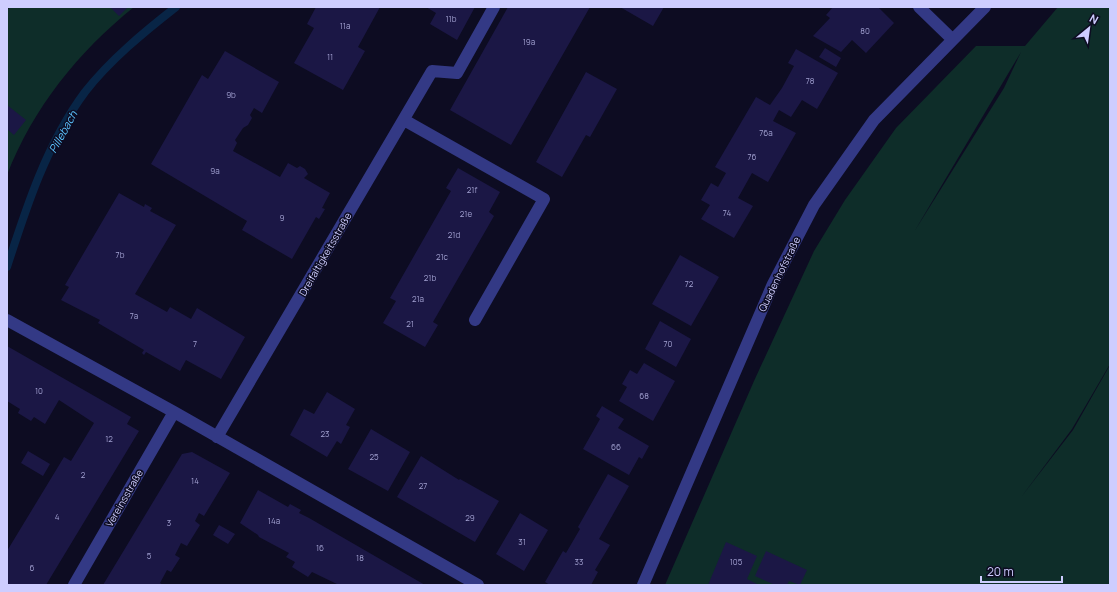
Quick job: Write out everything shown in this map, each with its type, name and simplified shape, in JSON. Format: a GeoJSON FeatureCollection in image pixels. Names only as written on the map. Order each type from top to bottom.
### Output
{"type":"FeatureCollection","features":[{"type":"Feature","properties":{"kind":"street","name":"Dreifaltigkeitsstraße"},"geometry":{"type":"LineString","coordinates":[[217,437],[432,71],[457,73],[494,7]]}},
{"type":"Feature","properties":{"kind":"street"},"geometry":{"type":"LineString","coordinates":[[919,7],[952,39]]}},
{"type":"Feature","properties":{"kind":"street","name":"Quadenhofstraße"},"geometry":{"type":"LineString","coordinates":[[644,585],[773,284],[803,225],[846,158],[874,120],[984,7]]}},
{"type":"Feature","properties":{"kind":"street"},"geometry":{"type":"LineString","coordinates":[[404,120],[544,199],[475,320]]}},
{"type":"Feature","properties":{"kind":"street"},"geometry":{"type":"LineString","coordinates":[[7,320],[174,412],[478,585]]}},
{"type":"Feature","properties":{"kind":"street","name":"Vereinsstraße"},"geometry":{"type":"LineString","coordinates":[[74,585],[174,412]]}},
{"type":"Feature","properties":{"kind":"green space"},"geometry":{"type":"Polygon","coordinates":[[[10,7],[134,7],[94,43],[59,83],[30,127],[7,175],[7,10],[10,7]]]}},
{"type":"Feature","properties":{"kind":"green space"},"geometry":{"type":"Polygon","coordinates":[[[1058,7],[1110,7],[1110,364],[1072,429],[1022,496],[1073,430],[1110,365],[1110,585],[665,585],[754,381],[814,251],[845,200],[896,128],[976,46],[1025,46],[1058,7]],[[1021,52],[914,232],[1004,88],[1021,52]]]}},
{"type":"Feature","properties":{"kind":"building"},"geometry":{"type":"Polygon","coordinates":[[[110,7],[128,7],[119,16],[110,7]]]}},
{"type":"Feature","properties":{"kind":"building"},"geometry":{"type":"Polygon","coordinates":[[[316,7],[380,7],[358,47],[365,51],[343,90],[294,63],[314,28],[307,24],[316,7]]]}},
{"type":"Feature","properties":{"kind":"building"},"geometry":{"type":"Polygon","coordinates":[[[426,7],[475,7],[457,40],[430,24],[436,13],[426,7]]]}},
{"type":"Feature","properties":{"kind":"building"},"geometry":{"type":"Polygon","coordinates":[[[508,7],[590,7],[511,145],[450,110],[508,7]]]}},
{"type":"Feature","properties":{"kind":"building"},"geometry":{"type":"Polygon","coordinates":[[[620,7],[664,7],[653,26],[620,7]]]}},
{"type":"Feature","properties":{"kind":"building"},"geometry":{"type":"Polygon","coordinates":[[[833,7],[878,7],[894,23],[866,53],[852,40],[841,52],[813,36],[830,18],[826,15],[833,7]]]}},
{"type":"Feature","properties":{"kind":"building"},"geometry":{"type":"Polygon","coordinates":[[[825,48],[841,58],[836,67],[819,57],[825,48]]]}},
{"type":"Feature","properties":{"kind":"building"},"geometry":{"type":"Polygon","coordinates":[[[796,49],[838,73],[817,109],[802,100],[791,117],[779,110],[773,121],[796,133],[768,182],[752,173],[738,198],[753,206],[734,238],[701,219],[710,205],[701,200],[711,183],[718,187],[726,173],[715,167],[756,97],[770,105],[782,88],[794,66],[788,63],[796,49]]]}},
{"type":"Feature","properties":{"kind":"building"},"geometry":{"type":"Polygon","coordinates":[[[225,51],[279,82],[262,113],[254,108],[250,115],[252,118],[248,125],[243,128],[235,140],[237,143],[233,151],[280,177],[288,163],[297,168],[300,166],[305,169],[308,174],[304,178],[330,193],[322,208],[325,209],[319,219],[316,217],[292,259],[242,230],[247,221],[151,164],[202,75],[208,79],[225,51]]]}},
{"type":"Feature","properties":{"kind":"building"},"geometry":{"type":"Polygon","coordinates":[[[586,72],[617,89],[590,137],[586,135],[562,177],[536,162],[586,72]]]}},
{"type":"Feature","properties":{"kind":"building"},"geometry":{"type":"Polygon","coordinates":[[[7,105],[26,120],[14,135],[7,129],[7,105]]]}},
{"type":"Feature","properties":{"kind":"building"},"geometry":{"type":"Polygon","coordinates":[[[458,168],[500,192],[489,212],[494,216],[433,322],[438,325],[425,347],[383,323],[396,301],[390,298],[451,191],[446,188],[458,168]]]}},
{"type":"Feature","properties":{"kind":"building"},"geometry":{"type":"Polygon","coordinates":[[[119,193],[144,207],[145,204],[152,208],[150,211],[176,225],[135,294],[167,312],[170,307],[191,319],[197,308],[245,337],[221,379],[186,360],[180,371],[146,352],[144,355],[142,353],[144,350],[98,323],[100,320],[61,300],[69,287],[65,285],[119,193]]]}},
{"type":"Feature","properties":{"kind":"building"},"geometry":{"type":"Polygon","coordinates":[[[680,255],[719,277],[691,326],[652,304],[680,255]]]}},
{"type":"Feature","properties":{"kind":"building"},"geometry":{"type":"Polygon","coordinates":[[[660,321],[691,339],[676,367],[645,349],[660,321]]]}},
{"type":"Feature","properties":{"kind":"building"},"geometry":{"type":"Polygon","coordinates":[[[7,346],[131,417],[127,424],[139,431],[46,585],[7,585],[7,551],[64,457],[71,461],[94,423],[59,400],[45,424],[34,417],[31,421],[18,413],[20,409],[7,401],[7,346]]]}},
{"type":"Feature","properties":{"kind":"building"},"geometry":{"type":"Polygon","coordinates":[[[644,363],[675,381],[653,421],[619,401],[627,387],[622,384],[630,370],[637,374],[644,363]]]}},
{"type":"Feature","properties":{"kind":"building"},"geometry":{"type":"Polygon","coordinates":[[[327,392],[355,409],[346,425],[350,427],[341,444],[337,441],[327,457],[290,435],[304,409],[314,414],[327,392]]]}},
{"type":"Feature","properties":{"kind":"building"},"geometry":{"type":"Polygon","coordinates":[[[602,406],[624,419],[618,428],[649,446],[642,459],[639,457],[629,475],[583,449],[600,419],[596,416],[602,406]]]}},
{"type":"Feature","properties":{"kind":"building"},"geometry":{"type":"Polygon","coordinates":[[[371,429],[410,452],[388,491],[348,469],[371,429]]]}},
{"type":"Feature","properties":{"kind":"building"},"geometry":{"type":"Polygon","coordinates":[[[28,451],[50,464],[43,476],[21,463],[28,451]]]}},
{"type":"Feature","properties":{"kind":"building"},"geometry":{"type":"Polygon","coordinates":[[[192,452],[230,473],[204,516],[199,513],[195,521],[200,525],[187,546],[181,543],[175,555],[180,558],[171,572],[167,570],[160,583],[163,585],[103,585],[182,454],[192,452]]]}},
{"type":"Feature","properties":{"kind":"building"},"geometry":{"type":"Polygon","coordinates":[[[421,456],[459,480],[460,479],[499,501],[475,542],[397,497],[421,456]]]}},
{"type":"Feature","properties":{"kind":"building"},"geometry":{"type":"Polygon","coordinates":[[[608,474],[629,486],[599,539],[610,545],[595,570],[598,572],[591,585],[550,585],[545,582],[563,551],[566,553],[580,529],[578,527],[608,474]]]}},
{"type":"Feature","properties":{"kind":"building"},"geometry":{"type":"Polygon","coordinates":[[[258,490],[288,507],[290,504],[301,510],[299,513],[425,585],[339,585],[312,572],[308,577],[292,567],[295,562],[286,557],[289,553],[259,537],[240,523],[258,490]]]}},
{"type":"Feature","properties":{"kind":"building"},"geometry":{"type":"Polygon","coordinates":[[[520,513],[548,530],[524,571],[496,554],[520,513]]]}},
{"type":"Feature","properties":{"kind":"building"},"geometry":{"type":"Polygon","coordinates":[[[219,525],[235,534],[228,544],[213,535],[219,525]]]}},
{"type":"Feature","properties":{"kind":"building"},"geometry":{"type":"Polygon","coordinates":[[[726,542],[757,556],[747,579],[759,585],[708,585],[726,542]]]}},
{"type":"Feature","properties":{"kind":"building"},"geometry":{"type":"Polygon","coordinates":[[[766,551],[807,570],[800,585],[789,581],[787,585],[775,585],[755,576],[766,551]]]}},
{"type":"Feature","properties":{"kind":"waterway","name":"Pillebach"},"geometry":{"type":"LineString","coordinates":[[7,267],[39,176],[59,133],[72,112],[85,92],[105,69],[140,36],[176,7]]}}]}
